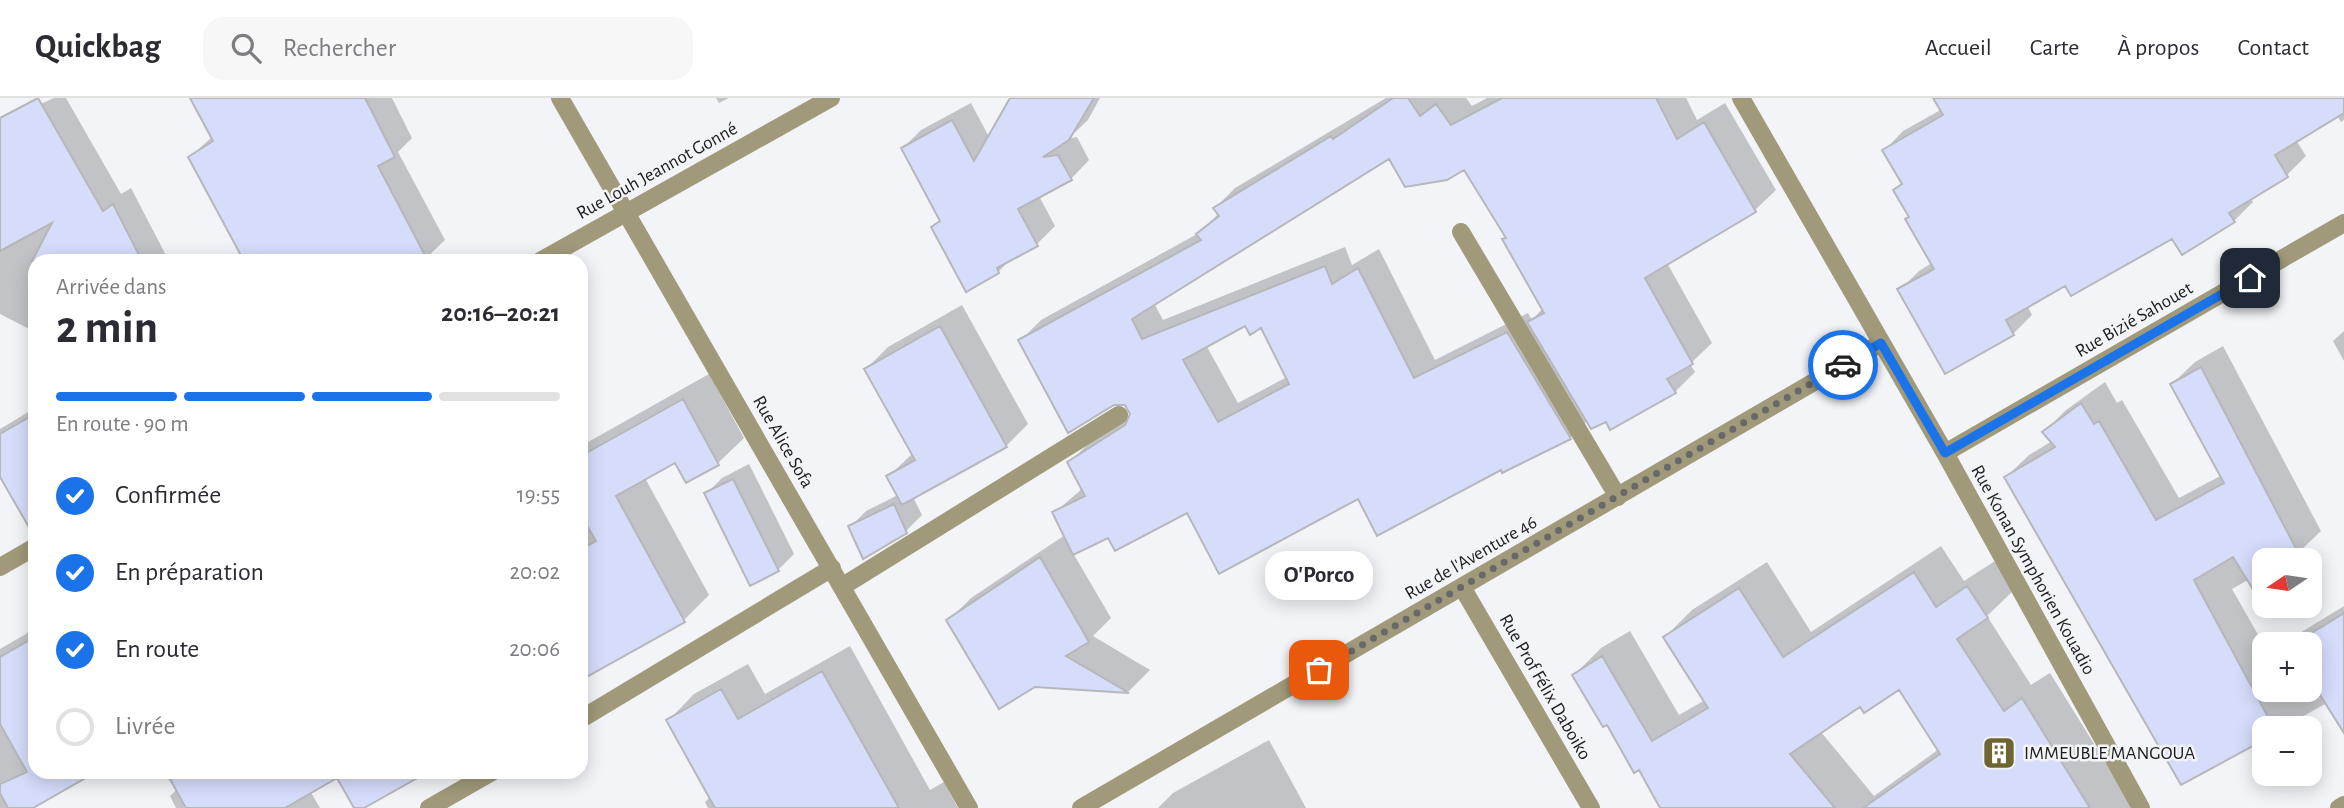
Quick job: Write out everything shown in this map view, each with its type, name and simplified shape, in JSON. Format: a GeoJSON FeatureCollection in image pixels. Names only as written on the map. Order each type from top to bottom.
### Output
{"type":"FeatureCollection","features":[{"type":"Feature","properties":{"kind":"street","name":"Rue Alice Sofa"},"geometry":{"type":"LineString","coordinates":[[560,98],[969,808]]}},
{"type":"Feature","properties":{"kind":"street","name":"Rue Louh Jeannot Gonné"},"geometry":{"type":"LineString","coordinates":[[552,254],[831,98]]}},
{"type":"Feature","properties":{"kind":"street","name":"Rue Konan Symphorien Kouadio"},"geometry":{"type":"LineString","coordinates":[[1741,98],[1945,453],[2141,808]]}},
{"type":"Feature","properties":{"kind":"street","name":"Rue Bizié Sahouet"},"geometry":{"type":"LineString","coordinates":[[1945,453],[2344,223]]}},
{"type":"Feature","properties":{"kind":"street"},"geometry":{"type":"LineString","coordinates":[[1461,232],[1618,497]]}},
{"type":"Feature","properties":{"kind":"street","name":"Rue de l'Aventure 46"},"geometry":{"type":"LineString","coordinates":[[1081,808],[1881,343]]}},
{"type":"Feature","properties":{"kind":"street"},"geometry":{"type":"LineString","coordinates":[[843,586],[1119,415]]}},
{"type":"Feature","properties":{"kind":"street"},"geometry":{"type":"LineString","coordinates":[[0,567],[28,551]]}},
{"type":"Feature","properties":{"kind":"street"},"geometry":{"type":"LineString","coordinates":[[588,715],[832,568]]}},
{"type":"Feature","properties":{"kind":"street","name":"Rue Prof Félix Daboiko"},"geometry":{"type":"LineString","coordinates":[[1462,587],[1591,808]]}},
{"type":"Feature","properties":{"kind":"street"},"geometry":{"type":"LineString","coordinates":[[429,808],[480,779]]}},
{"type":"Feature","properties":{"kind":"street"},"geometry":{"type":"LineString","coordinates":[[2339,808],[2344,805]]}},
{"type":"Feature","properties":{"kind":"building"},"geometry":{"type":"Polygon","coordinates":[[[38,98],[103,211],[113,204],[138,254],[36,254],[52,223],[0,251],[0,118],[38,98]]]}},
{"type":"Feature","properties":{"kind":"building"},"geometry":{"type":"Polygon","coordinates":[[[190,98],[365,98],[395,157],[378,166],[424,254],[240,254],[188,157],[213,141],[190,98]]]}},
{"type":"Feature","properties":{"kind":"building"},"geometry":{"type":"Polygon","coordinates":[[[1010,98],[1094,98],[1069,140],[1043,157],[1058,155],[1072,180],[1018,209],[1038,246],[997,268],[999,273],[966,292],[931,227],[940,221],[901,148],[952,120],[974,161],[1010,98]]]}},
{"type":"Feature","properties":{"kind":"building"},"geometry":{"type":"Polygon","coordinates":[[[1393,98],[1408,98],[1420,116],[1436,104],[1451,125],[1502,98],[1656,98],[1677,139],[1704,122],[1756,212],[1645,278],[1693,364],[1667,379],[1676,393],[1610,430],[1606,422],[1591,429],[1527,322],[1544,313],[1502,239],[1506,238],[1464,170],[1447,180],[1405,187],[1389,159],[1132,319],[1142,339],[1325,266],[1332,284],[1358,268],[1414,378],[1507,332],[1571,439],[1502,473],[1501,470],[1377,536],[1358,499],[1219,574],[1187,513],[1115,551],[1108,538],[1073,555],[1052,512],[1085,496],[1067,462],[1125,425],[1130,414],[1125,405],[1114,405],[1068,433],[1018,340],[1201,240],[1196,234],[1219,216],[1213,208],[1331,136],[1333,139],[1393,98]],[[1245,326],[1183,360],[1218,422],[1289,384],[1261,328],[1250,335],[1245,326]]]}},
{"type":"Feature","properties":{"kind":"building"},"geometry":{"type":"Polygon","coordinates":[[[1933,98],[2344,98],[2344,113],[2275,155],[2288,177],[2229,213],[2235,222],[2182,255],[2172,239],[2071,296],[2065,286],[2006,320],[2014,335],[1945,374],[1897,289],[1934,269],[1905,219],[1909,217],[1893,190],[1902,184],[1882,150],[1943,115],[1933,98]]]}},
{"type":"Feature","properties":{"kind":"building"},"geometry":{"type":"Polygon","coordinates":[[[940,326],[1007,447],[902,505],[886,476],[915,460],[864,369],[940,326]]]}},
{"type":"Feature","properties":{"kind":"building"},"geometry":{"type":"Polygon","coordinates":[[[2201,367],[2296,548],[2252,548],[2252,588],[2233,557],[2194,580],[2252,687],[2252,702],[2260,702],[2268,716],[2252,716],[2252,747],[2181,785],[2004,477],[2055,447],[2042,432],[2081,403],[2094,424],[2099,421],[2156,520],[2224,483],[2170,384],[2201,367]]]}},
{"type":"Feature","properties":{"kind":"building"},"geometry":{"type":"Polygon","coordinates":[[[683,399],[719,465],[686,483],[675,463],[616,496],[685,622],[588,676],[588,545],[596,541],[588,527],[588,452],[683,399]]]}},
{"type":"Feature","properties":{"kind":"building"},"geometry":{"type":"Polygon","coordinates":[[[28,418],[28,526],[0,477],[0,434],[28,418]]]}},
{"type":"Feature","properties":{"kind":"building"},"geometry":{"type":"Polygon","coordinates":[[[733,479],[779,571],[750,586],[704,493],[733,479]]]}},
{"type":"Feature","properties":{"kind":"building"},"geometry":{"type":"Polygon","coordinates":[[[894,504],[907,533],[863,559],[848,526],[894,504]]]}},
{"type":"Feature","properties":{"kind":"building"},"geometry":{"type":"Polygon","coordinates":[[[1040,557],[1089,642],[1066,656],[1129,693],[1035,687],[999,709],[946,620],[1040,557]]]}},
{"type":"Feature","properties":{"kind":"building"},"geometry":{"type":"Polygon","coordinates":[[[1914,572],[1936,607],[1967,586],[1988,618],[1957,639],[2004,711],[2022,698],[2090,808],[1863,808],[1940,754],[1899,690],[1864,713],[1860,707],[1790,754],[1835,808],[1660,808],[1639,770],[1634,773],[1607,725],[1603,727],[1572,675],[1602,656],[1652,741],[1708,708],[1663,637],[1739,588],[1783,657],[1914,572]]]}},
{"type":"Feature","properties":{"kind":"building"},"geometry":{"type":"Polygon","coordinates":[[[2344,613],[2344,733],[2322,698],[2322,632],[2313,632],[2344,613]]]}},
{"type":"Feature","properties":{"kind":"building"},"geometry":{"type":"Polygon","coordinates":[[[28,641],[28,779],[84,779],[33,808],[8,808],[0,793],[0,784],[27,772],[0,724],[0,657],[28,641]]]}},
{"type":"Feature","properties":{"kind":"building"},"geometry":{"type":"Polygon","coordinates":[[[822,671],[899,808],[715,808],[666,720],[721,689],[738,719],[822,671]]]}},
{"type":"Feature","properties":{"kind":"building"},"geometry":{"type":"Polygon","coordinates":[[[170,779],[335,779],[285,808],[186,808],[170,779]]]}},
{"type":"Feature","properties":{"kind":"building"},"geometry":{"type":"Polygon","coordinates":[[[338,779],[416,779],[364,808],[354,808],[338,779]]]}},
{"type":"Feature","properties":{"kind":"way so far"},"geometry":{"type":"LineString","coordinates":[[1319,670],[1843,365]]}},
{"type":"Feature","properties":{"kind":"place","name":"O'Porco"},"geometry":{"type":"Point","coordinates":[1319,670]}},
{"type":"Feature","properties":{"kind":"place","name":"IMMEUBLE MANGOUA"},"geometry":{"type":"Point","coordinates":[1999,753]}},
{"type":"Feature","properties":{"kind":"route"},"geometry":{"type":"LineString","coordinates":[[1843,365],[1881,343],[1945,453],[2250,278]]}}]}
